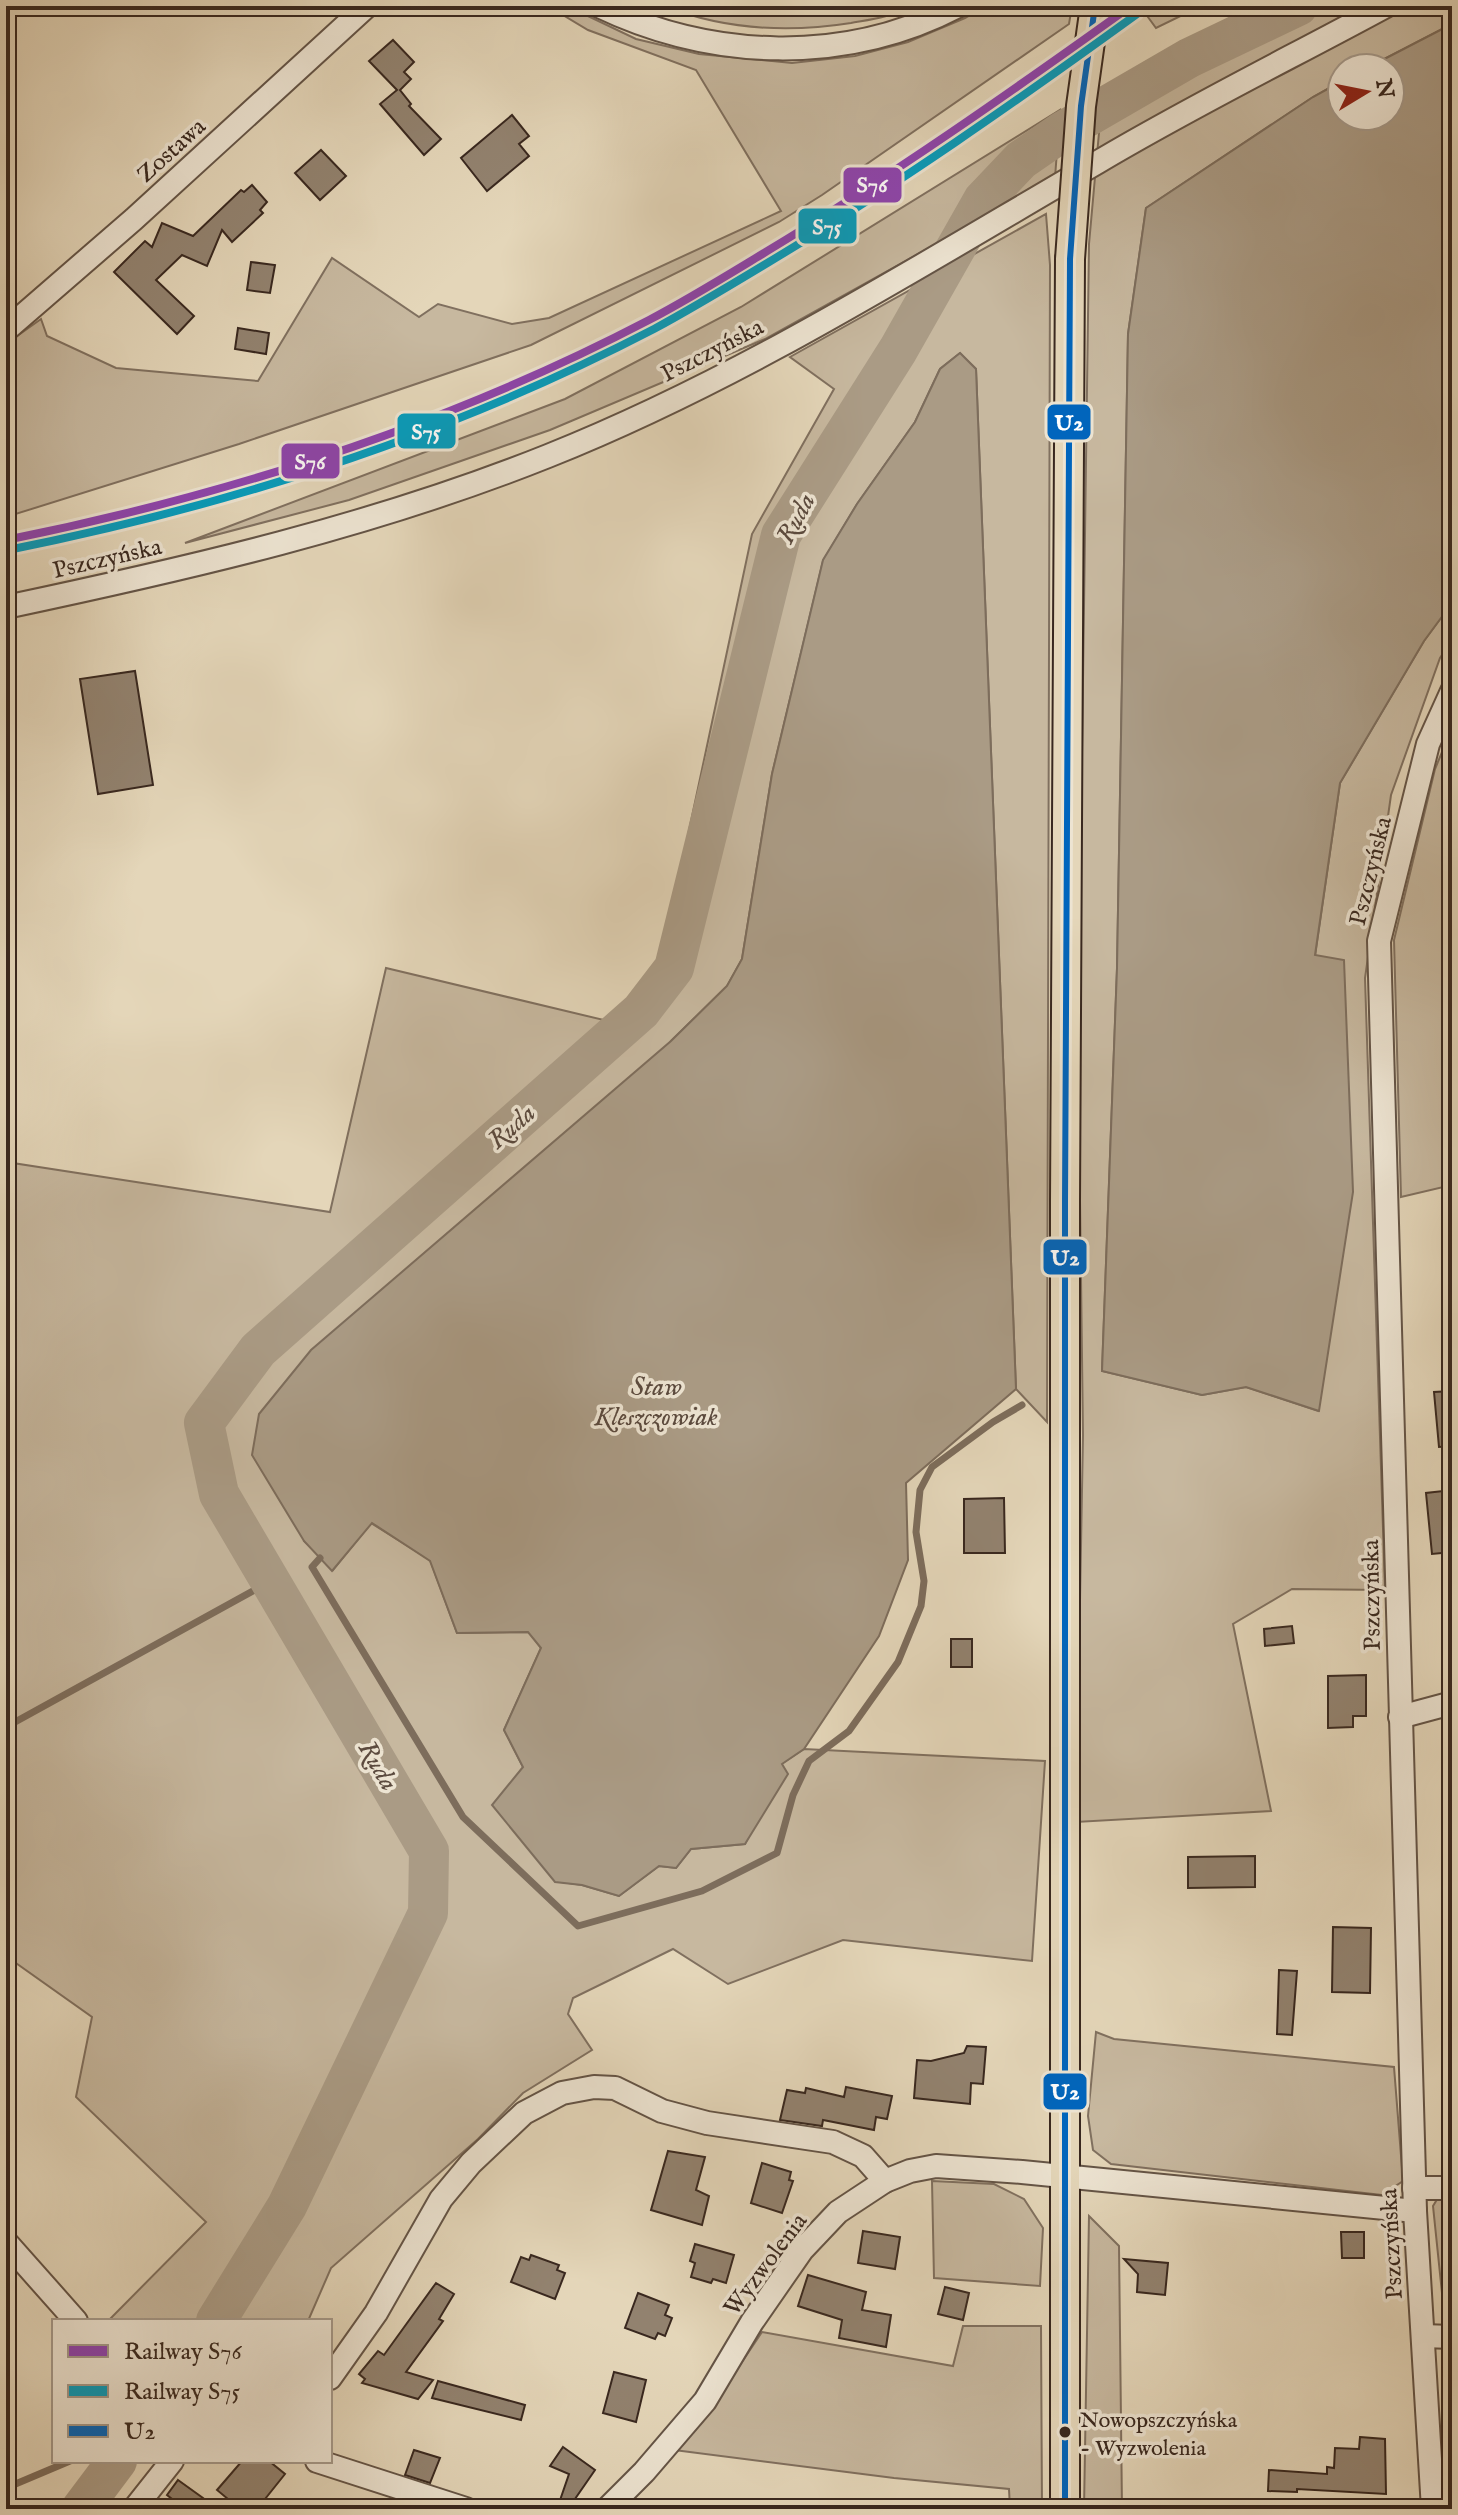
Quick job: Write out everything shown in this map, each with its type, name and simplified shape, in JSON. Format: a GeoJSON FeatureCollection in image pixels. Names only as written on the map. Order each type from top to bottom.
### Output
{"type":"FeatureCollection","features":[{"type":"Feature","properties":{"kind":"main road"},"geometry":{"type":"LineString","coordinates":[[1065,2509],[1065,1201],[1070,259],[1081,106],[1095,6]]}},
{"type":"Feature","properties":{"kind":"street","name":"Zostawa"},"geometry":{"type":"LineString","coordinates":[[6,330],[134,219],[367,6]]}},
{"type":"Feature","properties":{"kind":"street"},"geometry":{"type":"LineString","coordinates":[[599,6],[654,29],[697,41],[789,49],[833,45],[884,35],[929,20],[958,6]]}},
{"type":"Feature","properties":{"kind":"street","name":"Pszczyńska"},"geometry":{"type":"LineString","coordinates":[[6,607],[137,579],[346,527],[548,456],[711,383],[993,225],[1102,159],[1386,6]]}},
{"type":"Feature","properties":{"kind":"street","name":"Pszczyńska"},"geometry":{"type":"LineString","coordinates":[[1433,2509],[1414,2188],[1379,941],[1428,744],[1452,691]]}},
{"type":"Feature","properties":{"kind":"street"},"geometry":{"type":"LineString","coordinates":[[1400,1717],[1452,1703]]}},
{"type":"Feature","properties":{"kind":"street"},"geometry":{"type":"LineString","coordinates":[[332,2375],[376,2313],[441,2199],[471,2163],[524,2113],[562,2093],[594,2087],[615,2088],[662,2111],[707,2123],[833,2142],[863,2156],[885,2181]]}},
{"type":"Feature","properties":{"kind":"street","name":"Wyzwolenia"},"geometry":{"type":"LineString","coordinates":[[607,2509],[644,2472],[705,2401],[752,2322],[802,2250],[838,2212],[885,2181],[910,2171],[936,2166],[1066,2176],[1415,2211]]}},
{"type":"Feature","properties":{"kind":"street"},"geometry":{"type":"LineString","coordinates":[[1414,2188],[1452,2188]]}},
{"type":"Feature","properties":{"kind":"street"},"geometry":{"type":"LineString","coordinates":[[6,2242],[74,2319]]}},
{"type":"Feature","properties":{"kind":"street"},"geometry":{"type":"LineString","coordinates":[[1423,2336],[1452,2337]]}},
{"type":"Feature","properties":{"kind":"street"},"geometry":{"type":"LineString","coordinates":[[134,2509],[170,2463]]}},
{"type":"Feature","properties":{"kind":"street"},"geometry":{"type":"LineString","coordinates":[[323,2463],[466,2509]]}},
{"type":"Feature","properties":{"kind":"shaded area"},"geometry":{"type":"Polygon","coordinates":[[[548,6],[567,6],[636,39],[699,54],[792,63],[855,56],[908,42],[985,6],[1072,6],[1069,24],[779,222],[531,345],[239,444],[6,517],[6,344],[41,319],[47,336],[116,368],[258,381],[332,258],[419,317],[438,304],[512,324],[549,318],[781,211],[696,70],[588,30],[548,6]]]}},
{"type":"Feature","properties":{"kind":"shaded area"},"geometry":{"type":"Polygon","coordinates":[[[664,6],[910,6],[889,15],[851,23],[780,28],[733,25],[664,6]]]}},
{"type":"Feature","properties":{"kind":"shaded area"},"geometry":{"type":"Polygon","coordinates":[[[1154,6],[1201,6],[1156,28],[1145,13],[1154,6]]]}},
{"type":"Feature","properties":{"kind":"shaded area"},"geometry":{"type":"Polygon","coordinates":[[[1253,6],[1452,6],[1452,24],[1398,52],[1326,52],[1326,90],[1146,208],[1128,334],[1117,969],[1102,1371],[1202,1395],[1246,1387],[1318,1411],[1344,961],[1315,956],[1340,783],[1424,641],[1452,603],[1452,640],[1440,658],[1391,795],[1365,978],[1385,1590],[1292,1589],[1233,1624],[1271,1811],[1076,1822],[1083,1435],[1078,1043],[1089,244],[1103,88],[1147,61],[1253,6]]]}},
{"type":"Feature","properties":{"kind":"shaded area"},"geometry":{"type":"Polygon","coordinates":[[[1060,110],[1055,178],[765,339],[550,430],[349,500],[185,543],[565,399],[741,307],[1060,110]]]}},
{"type":"Feature","properties":{"kind":"shaded area"},"geometry":{"type":"Polygon","coordinates":[[[1046,214],[1050,265],[1047,1422],[1016,1389],[976,369],[960,353],[940,369],[915,422],[857,504],[823,561],[772,774],[742,959],[727,986],[671,1041],[304,1541],[333,1570],[371,1523],[430,1560],[457,1633],[529,1632],[541,1648],[504,1730],[523,1767],[555,1881],[619,1896],[659,1866],[676,1868],[691,1849],[745,1844],[781,1764],[804,1749],[1045,1761],[1032,1961],[843,1940],[728,1984],[673,1949],[573,1998],[568,2014],[592,2050],[523,2093],[478,2139],[331,2268],[309,2319],[110,2319],[206,2222],[76,2097],[92,2017],[6,1956],[6,1162],[330,1212],[386,968],[612,1022],[660,967],[752,534],[834,389],[790,357],[1046,214]]]}},
{"type":"Feature","properties":{"kind":"shaded area"},"geometry":{"type":"Polygon","coordinates":[[[1452,728],[1452,1185],[1401,1197],[1394,940],[1435,769],[1452,728]]]}},
{"type":"Feature","properties":{"kind":"shaded area"},"geometry":{"type":"Polygon","coordinates":[[[1096,2032],[1114,2039],[1394,2067],[1403,2181],[1382,2195],[1111,2164],[1093,2150],[1088,2116],[1096,2032]]]}},
{"type":"Feature","properties":{"kind":"shaded area"},"geometry":{"type":"Polygon","coordinates":[[[932,2181],[994,2184],[1024,2199],[1043,2228],[1040,2286],[934,2278],[932,2181]]]}},
{"type":"Feature","properties":{"kind":"shaded area"},"geometry":{"type":"Polygon","coordinates":[[[1441,2193],[1452,2193],[1452,2322],[1445,2322],[1433,2206],[1441,2193]]]}},
{"type":"Feature","properties":{"kind":"shaded area"},"geometry":{"type":"Polygon","coordinates":[[[1089,2216],[1119,2246],[1122,2509],[1084,2509],[1089,2216]]]}},
{"type":"Feature","properties":{"kind":"shaded area"},"geometry":{"type":"Polygon","coordinates":[[[963,2326],[1041,2326],[1042,2509],[1010,2509],[1009,2489],[674,2450],[716,2401],[762,2332],[953,2366],[963,2326]]]}},
{"type":"Feature","properties":{"kind":"water"},"geometry":{"type":"Polygon","coordinates":[[[1452,24],[1452,603],[1424,641],[1340,783],[1315,955],[1344,960],[1353,1192],[1319,1411],[1246,1387],[1202,1395],[1102,1371],[1117,968],[1128,334],[1146,208],[1326,90],[1326,132],[1406,132],[1406,52],[1398,52],[1452,24]]]}},
{"type":"Feature","properties":{"kind":"water","name":"Staw Kleszczowiak"},"geometry":{"type":"Polygon","coordinates":[[[960,353],[976,369],[1016,1389],[906,1483],[908,1560],[879,1636],[804,1749],[782,1764],[788,1774],[745,1844],[691,1849],[676,1868],[659,1866],[619,1896],[582,1885],[555,1882],[492,1805],[523,1767],[504,1730],[541,1648],[528,1632],[457,1633],[430,1561],[372,1523],[332,1571],[304,1541],[252,1455],[259,1414],[311,1350],[671,1041],[727,986],[742,959],[772,774],[823,560],[857,504],[915,422],[940,369],[960,353]]]}},
{"type":"Feature","properties":{"kind":"building"},"geometry":{"type":"Polygon","coordinates":[[[393,40],[414,62],[404,72],[411,79],[400,90],[411,104],[409,106],[441,139],[424,155],[380,104],[397,90],[369,61],[393,40]]]}},
{"type":"Feature","properties":{"kind":"building"},"geometry":{"type":"Polygon","coordinates":[[[512,115],[529,136],[519,144],[529,156],[487,191],[461,158],[512,115]]]}},
{"type":"Feature","properties":{"kind":"building"},"geometry":{"type":"Polygon","coordinates":[[[321,150],[346,176],[320,200],[295,173],[321,150]]]}},
{"type":"Feature","properties":{"kind":"building"},"geometry":{"type":"Polygon","coordinates":[[[252,185],[267,202],[260,210],[263,213],[232,242],[222,230],[207,266],[182,255],[156,280],[194,316],[177,334],[114,272],[145,241],[152,247],[162,223],[193,236],[241,190],[244,192],[252,185]]]}},
{"type":"Feature","properties":{"kind":"building"},"geometry":{"type":"Polygon","coordinates":[[[251,262],[275,265],[270,293],[247,290],[251,262]]]}},
{"type":"Feature","properties":{"kind":"building"},"geometry":{"type":"Polygon","coordinates":[[[238,328],[269,333],[266,354],[235,349],[238,328]]]}},
{"type":"Feature","properties":{"kind":"building"},"geometry":{"type":"Polygon","coordinates":[[[135,671],[153,785],[98,794],[80,679],[135,671]]]}},
{"type":"Feature","properties":{"kind":"building"},"geometry":{"type":"Polygon","coordinates":[[[1452,1391],[1452,1446],[1439,1447],[1434,1392],[1452,1391]]]}},
{"type":"Feature","properties":{"kind":"building"},"geometry":{"type":"Polygon","coordinates":[[[1452,1490],[1452,1552],[1432,1554],[1426,1493],[1452,1490]]]}},
{"type":"Feature","properties":{"kind":"building"},"geometry":{"type":"Polygon","coordinates":[[[1004,1498],[1005,1553],[964,1553],[964,1499],[1004,1498]]]}},
{"type":"Feature","properties":{"kind":"building"},"geometry":{"type":"Polygon","coordinates":[[[1292,1626],[1294,1643],[1265,1646],[1264,1629],[1292,1626]]]}},
{"type":"Feature","properties":{"kind":"building"},"geometry":{"type":"Polygon","coordinates":[[[951,1639],[972,1639],[972,1667],[951,1667],[951,1639]]]}},
{"type":"Feature","properties":{"kind":"building"},"geometry":{"type":"Polygon","coordinates":[[[1366,1675],[1366,1716],[1353,1716],[1353,1727],[1328,1728],[1328,1676],[1366,1675]]]}},
{"type":"Feature","properties":{"kind":"building"},"geometry":{"type":"Polygon","coordinates":[[[1255,1856],[1255,1887],[1188,1888],[1188,1857],[1255,1856]]]}},
{"type":"Feature","properties":{"kind":"building"},"geometry":{"type":"Polygon","coordinates":[[[1333,1927],[1371,1928],[1370,1993],[1332,1992],[1333,1927]]]}},
{"type":"Feature","properties":{"kind":"building"},"geometry":{"type":"Polygon","coordinates":[[[1279,1970],[1297,1971],[1292,2035],[1277,2034],[1279,1970]]]}},
{"type":"Feature","properties":{"kind":"building"},"geometry":{"type":"Polygon","coordinates":[[[967,2046],[986,2047],[983,2084],[971,2083],[970,2104],[914,2098],[917,2060],[931,2061],[964,2053],[967,2046]]]}},
{"type":"Feature","properties":{"kind":"building"},"geometry":{"type":"Polygon","coordinates":[[[846,2087],[892,2096],[887,2119],[876,2117],[874,2130],[823,2120],[822,2126],[780,2120],[787,2090],[805,2093],[806,2088],[844,2097],[846,2087]]]}},
{"type":"Feature","properties":{"kind":"building"},"geometry":{"type":"Polygon","coordinates":[[[668,2151],[705,2157],[696,2190],[709,2196],[702,2225],[651,2210],[668,2151]]]}},
{"type":"Feature","properties":{"kind":"building"},"geometry":{"type":"Polygon","coordinates":[[[762,2163],[791,2172],[789,2180],[793,2181],[782,2213],[751,2203],[762,2163]]]}},
{"type":"Feature","properties":{"kind":"building"},"geometry":{"type":"Polygon","coordinates":[[[863,2231],[900,2237],[895,2269],[858,2263],[863,2231]]]}},
{"type":"Feature","properties":{"kind":"building"},"geometry":{"type":"Polygon","coordinates":[[[1341,2232],[1364,2232],[1364,2258],[1342,2258],[1341,2232]]]}},
{"type":"Feature","properties":{"kind":"building"},"geometry":{"type":"Polygon","coordinates":[[[695,2244],[734,2255],[726,2283],[713,2279],[711,2283],[691,2277],[695,2263],[690,2261],[695,2244]]]}},
{"type":"Feature","properties":{"kind":"building"},"geometry":{"type":"Polygon","coordinates":[[[531,2255],[559,2265],[557,2270],[565,2273],[555,2299],[511,2282],[521,2257],[529,2260],[531,2255]]]}},
{"type":"Feature","properties":{"kind":"building"},"geometry":{"type":"Polygon","coordinates":[[[1124,2259],[1168,2263],[1165,2295],[1137,2292],[1138,2274],[1124,2259]]]}},
{"type":"Feature","properties":{"kind":"building"},"geometry":{"type":"Polygon","coordinates":[[[808,2275],[866,2292],[862,2310],[891,2315],[886,2347],[839,2338],[842,2320],[798,2306],[808,2275]]]}},
{"type":"Feature","properties":{"kind":"building"},"geometry":{"type":"Polygon","coordinates":[[[436,2283],[454,2294],[439,2319],[443,2321],[406,2372],[433,2380],[418,2399],[362,2383],[365,2379],[359,2374],[378,2351],[384,2355],[436,2283]]]}},
{"type":"Feature","properties":{"kind":"building"},"geometry":{"type":"Polygon","coordinates":[[[945,2287],[969,2293],[963,2320],[938,2314],[945,2287]]]}},
{"type":"Feature","properties":{"kind":"building"},"geometry":{"type":"Polygon","coordinates":[[[638,2293],[669,2305],[665,2315],[672,2318],[665,2336],[658,2333],[655,2339],[625,2328],[638,2293]]]}},
{"type":"Feature","properties":{"kind":"building"},"geometry":{"type":"Polygon","coordinates":[[[614,2372],[646,2380],[636,2422],[603,2413],[614,2372]]]}},
{"type":"Feature","properties":{"kind":"building"},"geometry":{"type":"Polygon","coordinates":[[[438,2381],[525,2405],[521,2420],[432,2398],[438,2381]]]}},
{"type":"Feature","properties":{"kind":"building"},"geometry":{"type":"Polygon","coordinates":[[[1360,2437],[1385,2439],[1386,2494],[1297,2489],[1297,2492],[1268,2491],[1269,2470],[1327,2474],[1327,2467],[1334,2468],[1335,2448],[1359,2449],[1360,2437]]]}},
{"type":"Feature","properties":{"kind":"building"},"geometry":{"type":"Polygon","coordinates":[[[563,2447],[595,2470],[568,2509],[557,2509],[569,2474],[550,2466],[563,2447]]]}},
{"type":"Feature","properties":{"kind":"building"},"geometry":{"type":"Polygon","coordinates":[[[414,2450],[440,2458],[430,2483],[405,2475],[414,2450]]]}},
{"type":"Feature","properties":{"kind":"building"},"geometry":{"type":"Polygon","coordinates":[[[240,2463],[271,2463],[285,2474],[257,2509],[240,2509],[217,2490],[240,2463]]]}},
{"type":"Feature","properties":{"kind":"building"},"geometry":{"type":"Polygon","coordinates":[[[178,2480],[203,2498],[196,2509],[165,2509],[172,2499],[167,2495],[178,2480]]]}},
{"type":"Feature","properties":{"kind":"waterway","name":"Ruda"},"geometry":{"type":"LineString","coordinates":[[217,2319],[287,2206],[428,1913],[429,1851],[219,1494],[204,1423],[258,1350],[641,1011],[674,968],[781,535],[898,350],[983,200],[1021,160],[1063,131],[1189,58],[1298,6]]}},
{"type":"Feature","properties":{"kind":"waterway"},"geometry":{"type":"LineString","coordinates":[[320,1558],[312,1567],[463,1817],[578,1926],[702,1891],[777,1853],[793,1795],[809,1761],[849,1731],[898,1662],[921,1606],[924,1581],[916,1532],[920,1490],[932,1467],[993,1422],[1022,1405]]}},
{"type":"Feature","properties":{"kind":"waterway"},"geometry":{"type":"LineString","coordinates":[[6,1727],[271,1581]]}},
{"type":"Feature","properties":{"kind":"waterway"},"geometry":{"type":"LineString","coordinates":[[6,2488],[65,2463]]}},
{"type":"Feature","properties":{"kind":"waterway","name":"Ruda"},"geometry":{"type":"LineString","coordinates":[[81,2509],[116,2463]]}},
{"type":"Feature","properties":{"kind":"rail line","name":"S76"},"geometry":{"type":"LineString","coordinates":[[6,540],[172,502],[335,453],[494,393],[572,358],[678,304],[811,224],[950,133],[1131,6]]}},
{"type":"Feature","properties":{"kind":"rail line","name":"S75"},"geometry":{"type":"LineString","coordinates":[[8,550],[175,511],[339,462],[419,434],[577,367],[669,321],[816,233],[956,142],[1137,14]]}},
{"type":"Feature","properties":{"kind":"transit line","name":"U2"},"geometry":{"type":"LineString","coordinates":[[1065,2509],[1065,1201],[1070,259],[1081,106],[1095,6]]}},
{"type":"Feature","properties":{"kind":"place","name":"Nowopszczyńska - Wyzwolenia"},"geometry":{"type":"Point","coordinates":[1065,2432]}}]}
